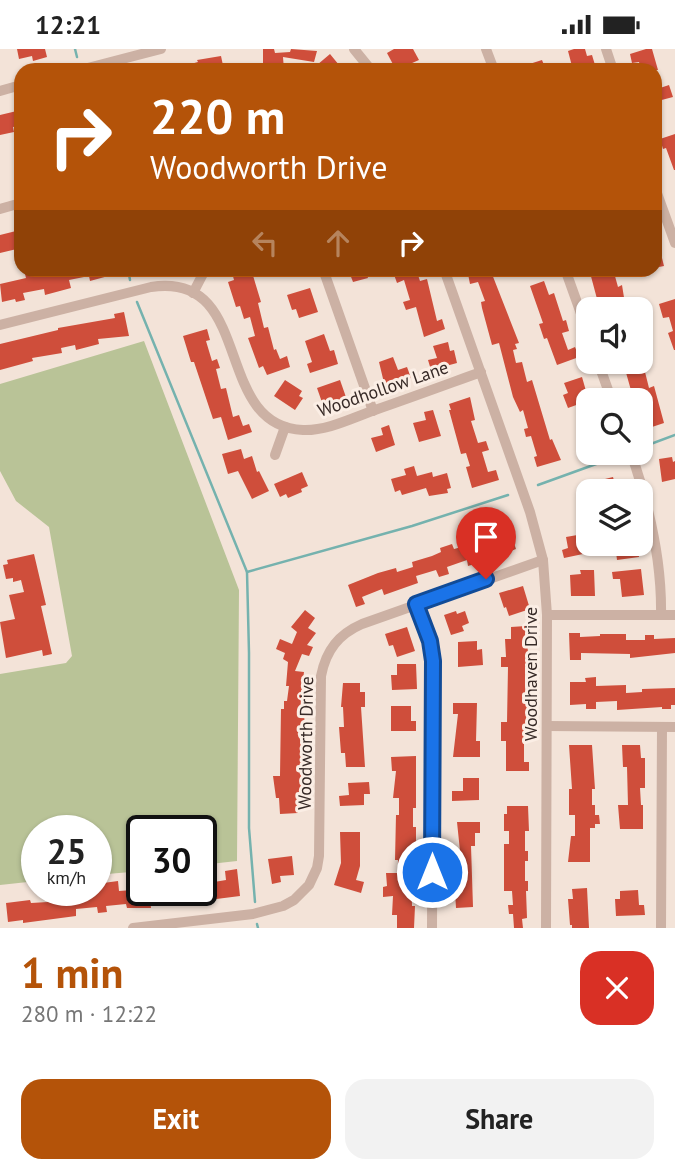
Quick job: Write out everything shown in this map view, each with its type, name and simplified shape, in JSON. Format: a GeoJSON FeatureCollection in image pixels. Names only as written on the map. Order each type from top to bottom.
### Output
{"type":"FeatureCollection","features":[{"type":"Feature","properties":{"kind":"street"},"geometry":{"type":"LineString","coordinates":[[109,49],[110,62]]}},
{"type":"Feature","properties":{"kind":"street"},"geometry":{"type":"LineString","coordinates":[[106,63],[161,49]]}},
{"type":"Feature","properties":{"kind":"street"},"geometry":{"type":"LineString","coordinates":[[354,49],[365,63]]}},
{"type":"Feature","properties":{"kind":"street"},"geometry":{"type":"LineString","coordinates":[[662,207],[675,243]]}},
{"type":"Feature","properties":{"kind":"street"},"geometry":{"type":"LineString","coordinates":[[193,293],[201,277]]}},
{"type":"Feature","properties":{"kind":"street"},"geometry":{"type":"LineString","coordinates":[[326,277],[373,411]]}},
{"type":"Feature","properties":{"kind":"street","name":"Woodhaven Drive"},"geometry":{"type":"LineString","coordinates":[[447,277],[530,512],[542,560],[547,615],[546,928]]}},
{"type":"Feature","properties":{"kind":"street"},"geometry":{"type":"LineString","coordinates":[[568,277],[576,300]]}},
{"type":"Feature","properties":{"kind":"street"},"geometry":{"type":"LineString","coordinates":[[0,325],[151,287],[174,286],[193,293],[209,305],[220,320],[252,401],[266,416],[285,427],[275,455]]}},
{"type":"Feature","properties":{"kind":"street","name":"Woodhollow Lane"},"geometry":{"type":"LineString","coordinates":[[285,427],[302,430],[321,428],[481,372]]}},
{"type":"Feature","properties":{"kind":"street"},"geometry":{"type":"LineString","coordinates":[[634,465],[653,530],[662,615]]}},
{"type":"Feature","properties":{"kind":"street","name":"Woodworth Drive"},"geometry":{"type":"LineString","coordinates":[[133,928],[269,911],[289,904],[305,890],[314,874],[319,856],[320,683],[326,658],[335,642],[349,629],[542,560]]}},
{"type":"Feature","properties":{"kind":"street"},"geometry":{"type":"LineString","coordinates":[[416,604],[430,641],[433,661],[432,928]]}},
{"type":"Feature","properties":{"kind":"street"},"geometry":{"type":"LineString","coordinates":[[547,615],[675,615]]}},
{"type":"Feature","properties":{"kind":"street"},"geometry":{"type":"LineString","coordinates":[[547,726],[675,727]]}},
{"type":"Feature","properties":{"kind":"street"},"geometry":{"type":"LineString","coordinates":[[661,928],[662,727]]}},
{"type":"Feature","properties":{"kind":"green space"},"geometry":{"type":"Polygon","coordinates":[[[144,341],[239,590],[237,861],[217,863],[217,815],[126,815],[126,872],[112,874],[112,815],[21,815],[21,883],[0,885],[0,674],[66,663],[72,656],[49,527],[16,501],[0,471],[0,384],[144,341]]]}},
{"type":"Feature","properties":{"kind":"building"},"geometry":{"type":"Polygon","coordinates":[[[17,49],[45,49],[47,57],[33,61],[32,56],[19,59],[17,49]]]}},
{"type":"Feature","properties":{"kind":"building"},"geometry":{"type":"Polygon","coordinates":[[[263,49],[274,49],[275,53],[290,52],[291,49],[317,51],[314,62],[283,57],[283,63],[263,63],[263,49]]]}},
{"type":"Feature","properties":{"kind":"building"},"geometry":{"type":"Polygon","coordinates":[[[394,49],[413,49],[419,60],[412,63],[392,63],[387,53],[394,49]]]}},
{"type":"Feature","properties":{"kind":"building"},"geometry":{"type":"Polygon","coordinates":[[[585,49],[587,56],[592,55],[594,63],[571,63],[568,51],[585,49]]]}},
{"type":"Feature","properties":{"kind":"building"},"geometry":{"type":"Polygon","coordinates":[[[652,49],[656,63],[632,63],[630,54],[652,49]]]}},
{"type":"Feature","properties":{"kind":"building"},"geometry":{"type":"Polygon","coordinates":[[[330,54],[337,63],[319,63],[330,54]]]}},
{"type":"Feature","properties":{"kind":"building"},"geometry":{"type":"Polygon","coordinates":[[[221,56],[222,63],[194,63],[197,60],[221,56]]]}},
{"type":"Feature","properties":{"kind":"building"},"geometry":{"type":"Polygon","coordinates":[[[669,85],[673,97],[662,100],[662,87],[669,85]]]}},
{"type":"Feature","properties":{"kind":"building"},"geometry":{"type":"Polygon","coordinates":[[[14,112],[14,132],[0,135],[0,115],[14,112]]]}},
{"type":"Feature","properties":{"kind":"building"},"geometry":{"type":"Polygon","coordinates":[[[675,134],[675,170],[666,148],[663,149],[662,138],[675,134]]]}},
{"type":"Feature","properties":{"kind":"building"},"geometry":{"type":"Polygon","coordinates":[[[14,232],[14,250],[0,253],[0,235],[14,232]]]}},
{"type":"Feature","properties":{"kind":"building"},"geometry":{"type":"Polygon","coordinates":[[[84,277],[69,280],[71,288],[45,295],[44,289],[23,293],[25,300],[2,302],[0,284],[26,278],[84,277]]]}},
{"type":"Feature","properties":{"kind":"building"},"geometry":{"type":"Polygon","coordinates":[[[89,277],[105,277],[90,281],[89,277]]]}},
{"type":"Feature","properties":{"kind":"building"},"geometry":{"type":"Polygon","coordinates":[[[233,277],[253,277],[261,302],[258,303],[264,328],[268,327],[274,350],[276,349],[280,359],[287,356],[290,367],[267,375],[263,366],[259,368],[248,338],[255,336],[250,317],[244,319],[240,306],[236,307],[228,282],[234,280],[233,277]]]}},
{"type":"Feature","properties":{"kind":"building"},"geometry":{"type":"Polygon","coordinates":[[[351,277],[368,278],[353,282],[351,277]]]}},
{"type":"Feature","properties":{"kind":"building"},"geometry":{"type":"Polygon","coordinates":[[[395,277],[419,277],[420,281],[427,279],[437,321],[442,319],[445,329],[424,337],[416,307],[406,310],[403,302],[410,300],[404,280],[397,283],[395,277]]]}},
{"type":"Feature","properties":{"kind":"building"},"geometry":{"type":"Polygon","coordinates":[[[469,277],[493,277],[519,343],[515,344],[517,349],[513,350],[516,363],[522,362],[527,382],[532,380],[550,440],[552,439],[561,460],[537,467],[531,436],[526,437],[524,429],[528,428],[523,410],[520,412],[513,397],[499,343],[492,345],[481,302],[485,301],[478,282],[470,284],[469,277]]]}},
{"type":"Feature","properties":{"kind":"building"},"geometry":{"type":"Polygon","coordinates":[[[591,277],[615,277],[618,287],[622,285],[624,297],[597,297],[591,277]]]}},
{"type":"Feature","properties":{"kind":"building"},"geometry":{"type":"Polygon","coordinates":[[[544,281],[549,295],[554,293],[569,331],[562,333],[568,350],[575,347],[576,358],[557,365],[547,338],[544,339],[539,324],[543,323],[530,286],[544,281]]]}},
{"type":"Feature","properties":{"kind":"building"},"geometry":{"type":"Polygon","coordinates":[[[310,288],[318,312],[299,318],[296,309],[292,310],[287,295],[310,288]]]}},
{"type":"Feature","properties":{"kind":"building"},"geometry":{"type":"Polygon","coordinates":[[[675,299],[674,350],[668,333],[673,331],[669,317],[663,318],[659,304],[675,299]]]}},
{"type":"Feature","properties":{"kind":"building"},"geometry":{"type":"Polygon","coordinates":[[[124,312],[129,336],[98,339],[99,344],[76,350],[75,345],[61,348],[62,353],[32,358],[33,361],[0,370],[0,344],[58,328],[115,318],[114,314],[124,312]]]}},
{"type":"Feature","properties":{"kind":"building"},"geometry":{"type":"Polygon","coordinates":[[[207,329],[210,340],[206,341],[212,361],[217,359],[220,368],[216,369],[221,389],[226,388],[233,417],[239,415],[243,426],[249,424],[252,432],[228,440],[221,417],[213,419],[183,336],[207,329]]]}},
{"type":"Feature","properties":{"kind":"building"},"geometry":{"type":"Polygon","coordinates":[[[324,334],[330,351],[334,350],[338,364],[310,373],[307,364],[312,362],[305,341],[324,334]]]}},
{"type":"Feature","properties":{"kind":"building"},"geometry":{"type":"Polygon","coordinates":[[[448,342],[450,351],[454,350],[457,363],[431,370],[428,360],[437,358],[433,346],[448,342]]]}},
{"type":"Feature","properties":{"kind":"building"},"geometry":{"type":"Polygon","coordinates":[[[393,357],[398,370],[407,367],[411,378],[385,387],[379,362],[393,357]]]}},
{"type":"Feature","properties":{"kind":"building"},"geometry":{"type":"Polygon","coordinates":[[[626,374],[646,374],[649,388],[630,388],[626,374]]]}},
{"type":"Feature","properties":{"kind":"building"},"geometry":{"type":"Polygon","coordinates":[[[582,377],[585,388],[576,388],[576,405],[568,408],[563,395],[568,393],[564,383],[582,377]]]}},
{"type":"Feature","properties":{"kind":"building"},"geometry":{"type":"Polygon","coordinates":[[[285,380],[302,391],[299,396],[303,398],[295,410],[274,396],[285,380]]]}},
{"type":"Feature","properties":{"kind":"building"},"geometry":{"type":"Polygon","coordinates":[[[340,380],[347,400],[324,408],[317,388],[340,380]]]}},
{"type":"Feature","properties":{"kind":"building"},"geometry":{"type":"Polygon","coordinates":[[[654,386],[664,423],[653,427],[653,388],[649,388],[654,386]]]}},
{"type":"Feature","properties":{"kind":"building"},"geometry":{"type":"Polygon","coordinates":[[[470,397],[475,420],[471,421],[478,443],[486,441],[489,450],[482,452],[488,472],[496,470],[499,480],[472,488],[466,467],[470,466],[466,453],[461,454],[449,410],[449,404],[470,397]]]}},
{"type":"Feature","properties":{"kind":"building"},"geometry":{"type":"Polygon","coordinates":[[[433,410],[441,436],[419,442],[413,423],[426,420],[424,412],[433,410]]]}},
{"type":"Feature","properties":{"kind":"building"},"geometry":{"type":"Polygon","coordinates":[[[389,425],[395,445],[376,452],[371,438],[383,435],[381,428],[389,425]]]}},
{"type":"Feature","properties":{"kind":"building"},"geometry":{"type":"Polygon","coordinates":[[[241,449],[244,459],[252,456],[257,472],[259,471],[269,491],[252,499],[238,471],[228,474],[222,454],[241,449]]]}},
{"type":"Feature","properties":{"kind":"building"},"geometry":{"type":"Polygon","coordinates":[[[672,457],[673,462],[675,461],[675,479],[662,482],[659,459],[672,457]]]}},
{"type":"Feature","properties":{"kind":"building"},"geometry":{"type":"Polygon","coordinates":[[[414,466],[417,476],[432,472],[433,477],[447,473],[451,488],[447,489],[448,493],[429,496],[426,488],[402,495],[400,490],[395,492],[391,479],[406,475],[404,469],[414,466]]]}},
{"type":"Feature","properties":{"kind":"building"},"geometry":{"type":"Polygon","coordinates":[[[302,472],[308,486],[288,498],[286,494],[280,497],[274,484],[302,472]]]}},
{"type":"Feature","properties":{"kind":"building"},"geometry":{"type":"Polygon","coordinates":[[[507,522],[516,549],[475,555],[478,563],[468,566],[467,560],[447,567],[449,574],[439,577],[436,570],[416,576],[418,583],[384,595],[382,589],[362,597],[365,604],[356,607],[348,585],[396,568],[397,572],[413,567],[412,562],[441,552],[440,548],[452,544],[454,549],[469,545],[468,540],[487,535],[496,530],[494,527],[507,522]]]}},
{"type":"Feature","properties":{"kind":"building"},"geometry":{"type":"Polygon","coordinates":[[[576,535],[576,555],[564,558],[562,550],[568,548],[566,537],[576,535]]]}},
{"type":"Feature","properties":{"kind":"building"},"geometry":{"type":"Polygon","coordinates":[[[34,554],[46,605],[41,606],[52,654],[43,656],[42,650],[6,658],[0,622],[15,619],[9,595],[24,592],[21,580],[13,582],[13,578],[6,579],[3,565],[8,564],[7,560],[34,554]]]}},
{"type":"Feature","properties":{"kind":"building"},"geometry":{"type":"Polygon","coordinates":[[[616,556],[639,556],[639,557],[617,560],[616,556]]]}},
{"type":"Feature","properties":{"kind":"building"},"geometry":{"type":"Polygon","coordinates":[[[641,569],[644,595],[622,597],[620,579],[613,579],[612,572],[641,569]]]}},
{"type":"Feature","properties":{"kind":"building"},"geometry":{"type":"Polygon","coordinates":[[[580,570],[594,570],[595,596],[571,596],[570,575],[581,574],[580,570]]]}},
{"type":"Feature","properties":{"kind":"building"},"geometry":{"type":"Polygon","coordinates":[[[523,586],[530,609],[509,616],[499,593],[523,586]]]}},
{"type":"Feature","properties":{"kind":"building"},"geometry":{"type":"Polygon","coordinates":[[[305,610],[315,618],[308,628],[316,633],[307,645],[313,647],[309,656],[302,654],[295,671],[304,672],[301,695],[305,723],[302,755],[304,800],[298,801],[298,813],[280,814],[273,776],[280,776],[281,709],[284,709],[284,701],[287,701],[289,686],[286,686],[288,662],[283,659],[285,653],[276,649],[280,639],[292,644],[297,632],[291,627],[305,610]]]}},
{"type":"Feature","properties":{"kind":"building"},"geometry":{"type":"Polygon","coordinates":[[[456,611],[457,614],[465,611],[469,623],[462,626],[464,631],[451,635],[444,615],[456,611]]]}},
{"type":"Feature","properties":{"kind":"building"},"geometry":{"type":"Polygon","coordinates":[[[526,626],[529,667],[525,667],[525,688],[529,710],[526,710],[527,741],[524,741],[524,762],[529,762],[529,771],[506,771],[506,741],[501,741],[501,722],[507,722],[508,667],[501,667],[501,657],[506,657],[505,639],[511,639],[511,627],[526,626]]]}},
{"type":"Feature","properties":{"kind":"building"},"geometry":{"type":"Polygon","coordinates":[[[407,627],[415,651],[397,657],[385,634],[407,627]]]}},
{"type":"Feature","properties":{"kind":"building"},"geometry":{"type":"Polygon","coordinates":[[[569,633],[580,633],[580,637],[626,634],[626,640],[645,640],[645,635],[654,635],[654,639],[675,638],[675,653],[630,658],[630,654],[581,653],[581,660],[570,660],[569,633]]]}},
{"type":"Feature","properties":{"kind":"building"},"geometry":{"type":"Polygon","coordinates":[[[477,641],[477,650],[482,649],[483,665],[458,667],[458,642],[477,641]]]}},
{"type":"Feature","properties":{"kind":"building"},"geometry":{"type":"Polygon","coordinates":[[[397,664],[416,664],[417,689],[392,690],[391,675],[397,675],[397,664]]]}},
{"type":"Feature","properties":{"kind":"building"},"geometry":{"type":"Polygon","coordinates":[[[596,677],[596,686],[626,685],[626,693],[642,692],[642,689],[675,688],[675,705],[671,705],[671,709],[662,707],[617,710],[617,701],[596,702],[596,709],[586,709],[586,704],[570,705],[570,682],[586,682],[585,678],[596,677]]]}},
{"type":"Feature","properties":{"kind":"building"},"geometry":{"type":"Polygon","coordinates":[[[343,683],[360,683],[360,692],[365,692],[365,707],[361,707],[365,767],[346,767],[345,753],[341,753],[339,727],[344,727],[341,707],[343,683]]]}},
{"type":"Feature","properties":{"kind":"building"},"geometry":{"type":"Polygon","coordinates":[[[453,703],[477,703],[476,741],[480,741],[480,757],[453,757],[458,714],[453,714],[453,703]]]}},
{"type":"Feature","properties":{"kind":"building"},"geometry":{"type":"Polygon","coordinates":[[[391,706],[411,706],[411,721],[416,721],[416,731],[391,731],[391,706]]]}},
{"type":"Feature","properties":{"kind":"building"},"geometry":{"type":"Polygon","coordinates":[[[569,745],[592,745],[595,789],[592,789],[592,805],[595,805],[595,815],[599,815],[600,824],[590,828],[590,862],[568,862],[571,836],[575,836],[575,815],[569,815],[569,789],[572,789],[569,745]]]}},
{"type":"Feature","properties":{"kind":"building"},"geometry":{"type":"Polygon","coordinates":[[[622,745],[640,745],[641,758],[645,758],[645,788],[640,788],[643,829],[620,829],[618,805],[628,805],[627,767],[623,767],[622,745]]]}},
{"type":"Feature","properties":{"kind":"building"},"geometry":{"type":"Polygon","coordinates":[[[416,756],[416,808],[413,808],[413,827],[416,827],[416,860],[412,860],[411,868],[414,928],[397,928],[397,915],[392,915],[393,896],[383,897],[383,887],[387,886],[386,873],[398,873],[398,860],[395,860],[399,798],[393,798],[396,771],[392,771],[391,757],[416,756]]]}},
{"type":"Feature","properties":{"kind":"building"},"geometry":{"type":"Polygon","coordinates":[[[463,778],[479,778],[479,800],[452,801],[452,791],[463,791],[463,778]]]}},
{"type":"Feature","properties":{"kind":"building"},"geometry":{"type":"Polygon","coordinates":[[[369,782],[370,794],[364,794],[364,805],[340,806],[339,796],[349,795],[348,783],[369,782]]]}},
{"type":"Feature","properties":{"kind":"building"},"geometry":{"type":"Polygon","coordinates":[[[507,806],[528,806],[529,831],[525,831],[525,851],[528,851],[528,861],[525,861],[525,881],[528,881],[527,918],[522,919],[523,928],[514,928],[513,914],[509,914],[508,905],[513,905],[512,891],[504,891],[504,844],[509,844],[509,831],[504,831],[507,806]]]}},
{"type":"Feature","properties":{"kind":"building"},"geometry":{"type":"Polygon","coordinates":[[[457,822],[480,822],[480,833],[475,833],[475,846],[471,846],[473,907],[456,908],[455,892],[451,892],[451,883],[455,883],[453,852],[460,851],[457,822]]]}},
{"type":"Feature","properties":{"kind":"building"},"geometry":{"type":"Polygon","coordinates":[[[340,832],[360,832],[360,866],[356,880],[364,882],[361,893],[334,885],[341,863],[340,832]]]}},
{"type":"Feature","properties":{"kind":"building"},"geometry":{"type":"Polygon","coordinates":[[[292,856],[294,875],[280,876],[281,882],[272,884],[268,859],[292,856]]]}},
{"type":"Feature","properties":{"kind":"building"},"geometry":{"type":"Polygon","coordinates":[[[237,869],[240,896],[217,899],[217,882],[226,880],[225,871],[237,869]]]}},
{"type":"Feature","properties":{"kind":"building"},"geometry":{"type":"Polygon","coordinates":[[[118,881],[119,891],[126,890],[126,904],[112,905],[112,882],[118,881]]]}},
{"type":"Feature","properties":{"kind":"building"},"geometry":{"type":"Polygon","coordinates":[[[587,888],[589,928],[572,928],[568,899],[573,899],[572,889],[587,888]]]}},
{"type":"Feature","properties":{"kind":"building"},"geometry":{"type":"Polygon","coordinates":[[[638,890],[639,905],[644,905],[645,915],[616,916],[615,899],[620,899],[620,891],[638,890]]]}},
{"type":"Feature","properties":{"kind":"building"},"geometry":{"type":"Polygon","coordinates":[[[21,901],[21,906],[106,906],[107,912],[98,913],[97,907],[76,909],[76,916],[23,923],[23,920],[8,922],[6,903],[21,901]]]}},
{"type":"Feature","properties":{"kind":"building"},"geometry":{"type":"Polygon","coordinates":[[[126,906],[151,908],[127,908],[126,906]]]}},
{"type":"Feature","properties":{"kind":"waterway"},"geometry":{"type":"LineString","coordinates":[[75,49],[77,57]]}},
{"type":"Feature","properties":{"kind":"waterway"},"geometry":{"type":"LineString","coordinates":[[137,302],[247,572],[249,828],[255,902]]}},
{"type":"Feature","properties":{"kind":"waterway"},"geometry":{"type":"LineString","coordinates":[[653,443],[675,435]]}},
{"type":"Feature","properties":{"kind":"waterway"},"geometry":{"type":"LineString","coordinates":[[538,485],[593,465]]}},
{"type":"Feature","properties":{"kind":"waterway"},"geometry":{"type":"LineString","coordinates":[[247,572],[412,526],[508,495]]}},
{"type":"Feature","properties":{"kind":"waterway"},"geometry":{"type":"LineString","coordinates":[[257,924],[258,928]]}},
{"type":"Feature","properties":{"kind":"route"},"geometry":{"type":"LineString","coordinates":[[432,872],[433,661],[430,641],[416,604],[486,579]]}}]}
